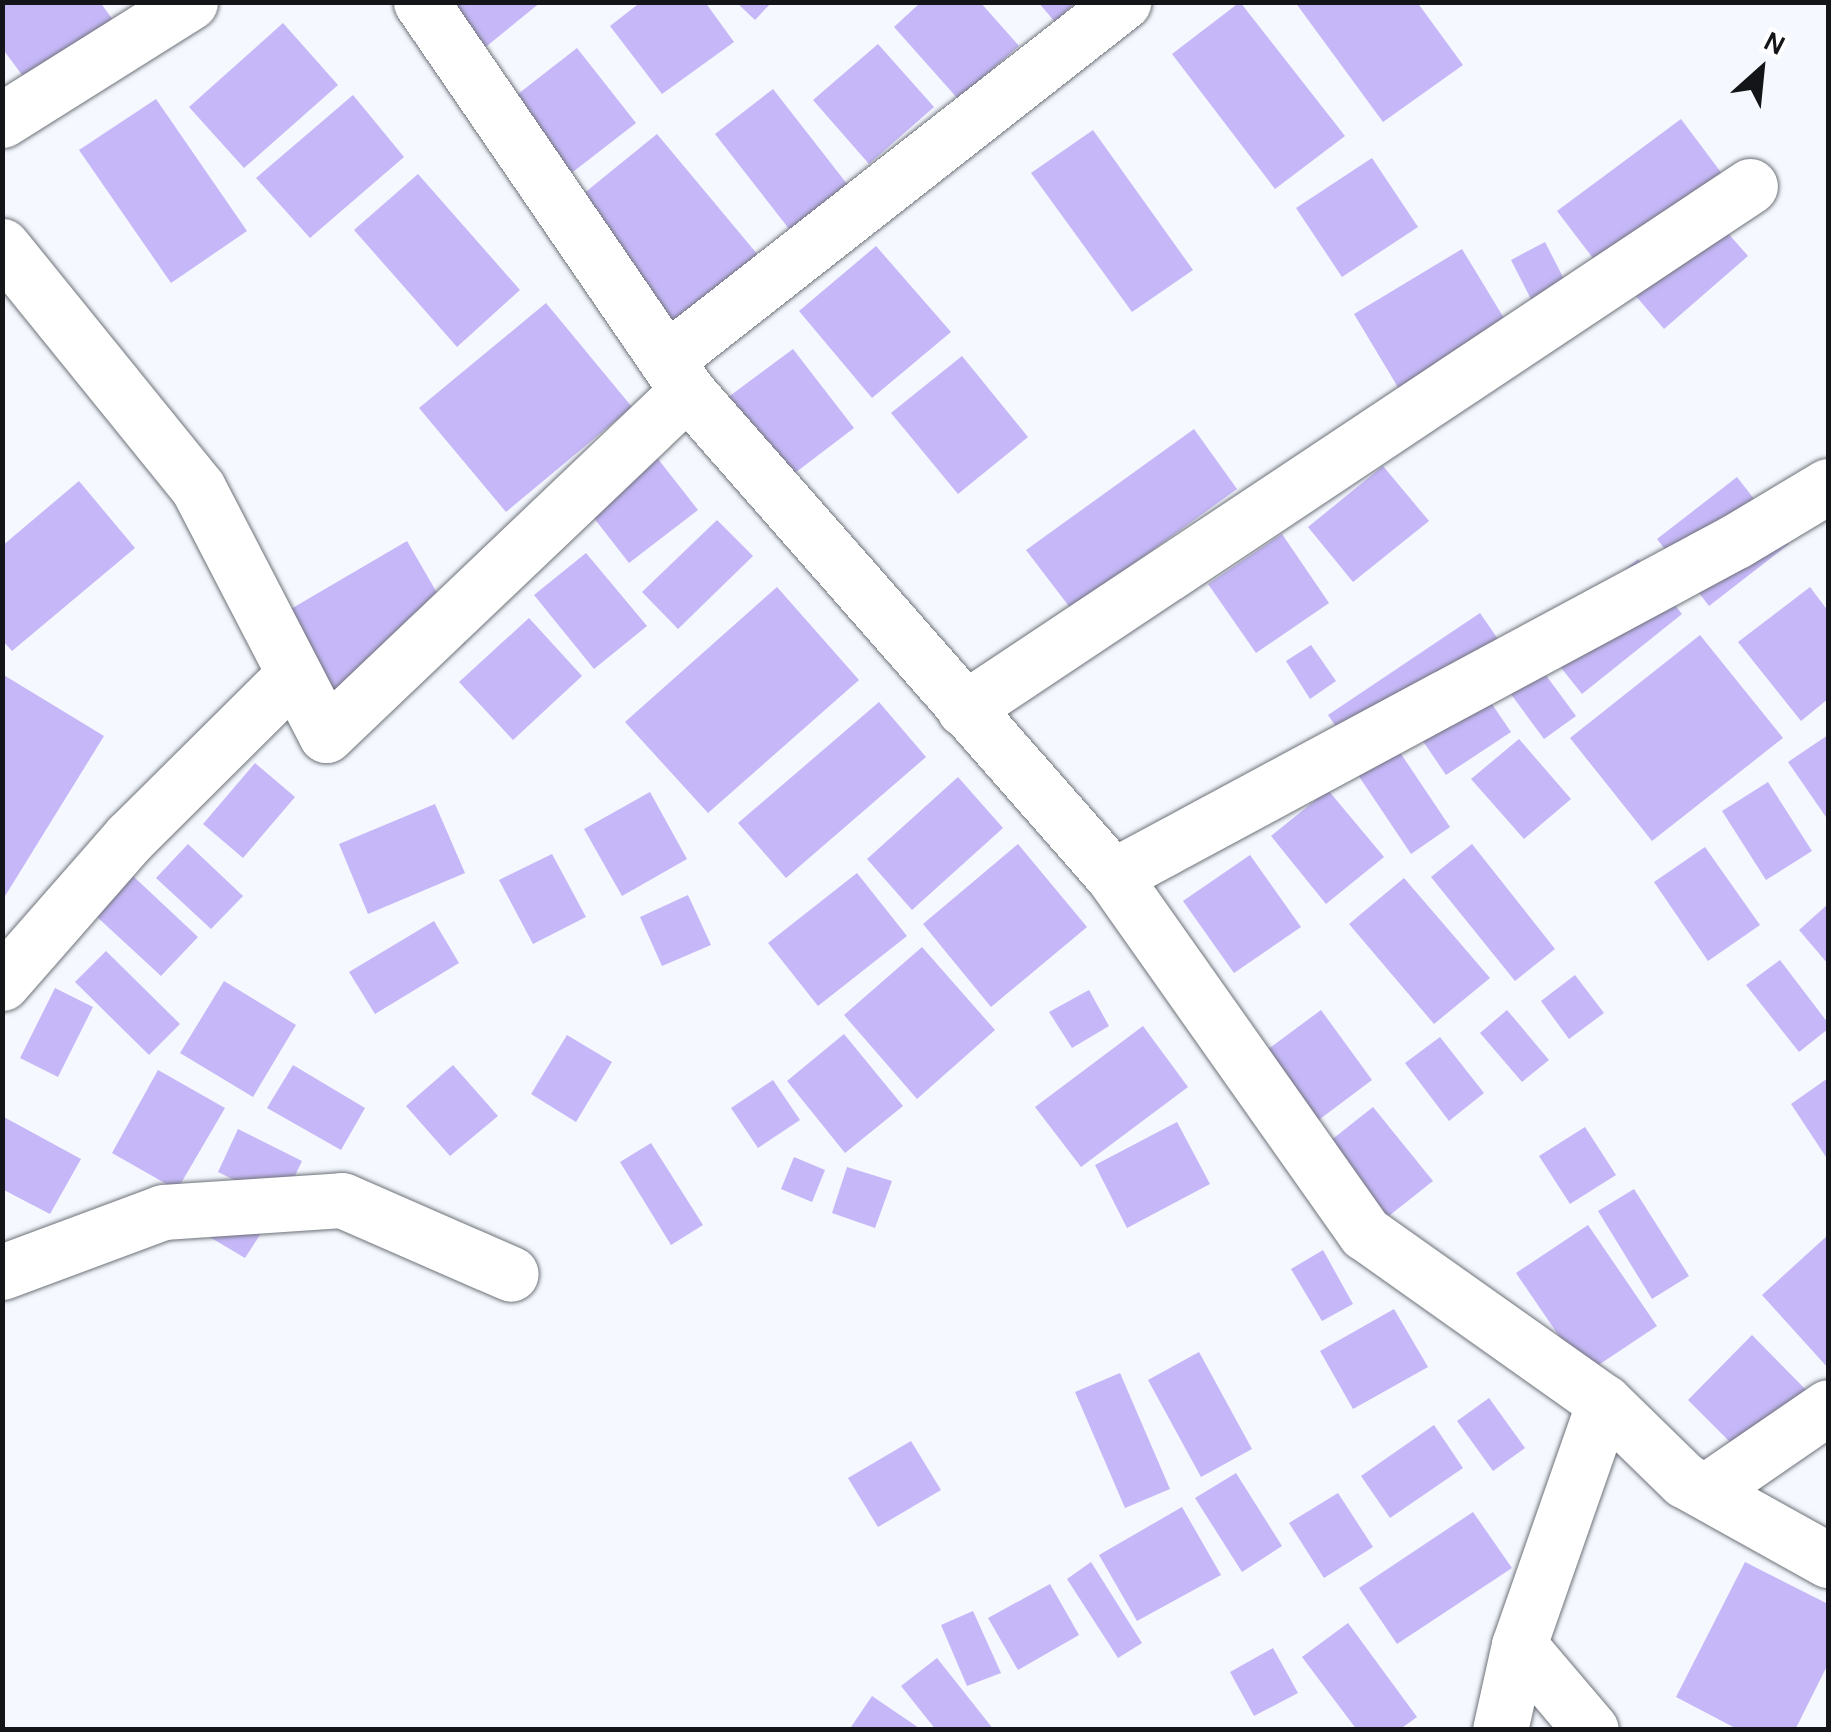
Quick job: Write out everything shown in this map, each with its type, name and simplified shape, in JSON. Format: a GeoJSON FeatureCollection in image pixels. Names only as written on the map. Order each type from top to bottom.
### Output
{"type":"FeatureCollection","features":[{"type":"Feature","properties":{"kind":"street"},"geometry":{"type":"LineString","coordinates":[[2,120],[190,2]]}},
{"type":"Feature","properties":{"kind":"street"},"geometry":{"type":"LineString","coordinates":[[421,2],[677,376],[1113,876],[1366,1233],[1604,1402],[1684,1480],[1828,1560]]}},
{"type":"Feature","properties":{"kind":"street"},"geometry":{"type":"LineString","coordinates":[[2,246],[198,488],[326,735],[677,376],[1123,2]]}},
{"type":"Feature","properties":{"kind":"street"},"geometry":{"type":"LineString","coordinates":[[964,708],[1750,186]]}},
{"type":"Feature","properties":{"kind":"street"},"geometry":{"type":"LineString","coordinates":[[1113,876],[1719,550],[1828,486]]}},
{"type":"Feature","properties":{"kind":"street"},"geometry":{"type":"LineString","coordinates":[[2,983],[130,836],[294,674]]}},
{"type":"Feature","properties":{"kind":"street"},"geometry":{"type":"LineString","coordinates":[[2,1272],[163,1212],[342,1200],[511,1274]]}},
{"type":"Feature","properties":{"kind":"street"},"geometry":{"type":"LineString","coordinates":[[1500,1730],[1519,1645],[1604,1402]]}},
{"type":"Feature","properties":{"kind":"street"},"geometry":{"type":"LineString","coordinates":[[1706,1491],[1828,1407]]}},
{"type":"Feature","properties":{"kind":"street"},"geometry":{"type":"LineString","coordinates":[[1519,1645],[1591,1730]]}},
{"type":"Feature","properties":{"kind":"building"},"geometry":{"type":"Polygon","coordinates":[[[2,2],[100,2],[113,20],[28,83],[2,48],[2,2]]]}},
{"type":"Feature","properties":{"kind":"building"},"geometry":{"type":"Polygon","coordinates":[[[436,2],[541,2],[477,54],[436,2]]]}},
{"type":"Feature","properties":{"kind":"building"},"geometry":{"type":"Polygon","coordinates":[[[641,2],[705,2],[734,42],[662,94],[610,26],[641,2]]]}},
{"type":"Feature","properties":{"kind":"building"},"geometry":{"type":"Polygon","coordinates":[[[736,2],[772,2],[755,20],[736,2]]]}},
{"type":"Feature","properties":{"kind":"building"},"geometry":{"type":"Polygon","coordinates":[[[921,2],[980,2],[1019,46],[958,99],[894,27],[921,2]]]}},
{"type":"Feature","properties":{"kind":"building"},"geometry":{"type":"Polygon","coordinates":[[[1038,2],[1076,2],[1055,22],[1038,2]]]}},
{"type":"Feature","properties":{"kind":"building"},"geometry":{"type":"Polygon","coordinates":[[[1240,2],[1345,136],[1275,189],[1172,54],[1240,2]]]}},
{"type":"Feature","properties":{"kind":"building"},"geometry":{"type":"Polygon","coordinates":[[[1295,2],[1417,2],[1463,65],[1383,122],[1295,2]]]}},
{"type":"Feature","properties":{"kind":"building"},"geometry":{"type":"Polygon","coordinates":[[[283,23],[338,85],[244,168],[189,107],[283,23]]]}},
{"type":"Feature","properties":{"kind":"building"},"geometry":{"type":"Polygon","coordinates":[[[878,44],[934,107],[869,164],[813,100],[878,44]]]}},
{"type":"Feature","properties":{"kind":"building"},"geometry":{"type":"Polygon","coordinates":[[[577,48],[636,123],[569,175],[509,101],[577,48]]]}},
{"type":"Feature","properties":{"kind":"building"},"geometry":{"type":"Polygon","coordinates":[[[773,89],[851,189],[793,234],[715,134],[773,89]]]}},
{"type":"Feature","properties":{"kind":"building"},"geometry":{"type":"Polygon","coordinates":[[[353,95],[404,157],[310,238],[256,178],[353,95]]]}},
{"type":"Feature","properties":{"kind":"building"},"geometry":{"type":"Polygon","coordinates":[[[156,99],[247,231],[171,283],[79,150],[156,99]]]}},
{"type":"Feature","properties":{"kind":"building"},"geometry":{"type":"Polygon","coordinates":[[[1681,119],[1729,183],[1605,274],[1557,211],[1681,119]]]}},
{"type":"Feature","properties":{"kind":"building"},"geometry":{"type":"Polygon","coordinates":[[[1093,130],[1193,270],[1132,312],[1031,173],[1093,130]]]}},
{"type":"Feature","properties":{"kind":"building"},"geometry":{"type":"Polygon","coordinates":[[[657,134],[758,255],[672,324],[572,203],[657,134]]]}},
{"type":"Feature","properties":{"kind":"building"},"geometry":{"type":"Polygon","coordinates":[[[1372,158],[1418,227],[1342,277],[1296,208],[1372,158]]]}},
{"type":"Feature","properties":{"kind":"building"},"geometry":{"type":"Polygon","coordinates":[[[418,174],[520,290],[457,347],[354,230],[418,174]]]}},
{"type":"Feature","properties":{"kind":"building"},"geometry":{"type":"Polygon","coordinates":[[[1712,215],[1748,256],[1664,329],[1629,288],[1712,215]]]}},
{"type":"Feature","properties":{"kind":"building"},"geometry":{"type":"Polygon","coordinates":[[[1545,242],[1567,285],[1533,303],[1511,260],[1545,242]]]}},
{"type":"Feature","properties":{"kind":"building"},"geometry":{"type":"Polygon","coordinates":[[[876,246],[951,332],[872,398],[799,311],[876,246]]]}},
{"type":"Feature","properties":{"kind":"building"},"geometry":{"type":"Polygon","coordinates":[[[1462,249],[1510,328],[1402,394],[1354,314],[1462,249]]]}},
{"type":"Feature","properties":{"kind":"building"},"geometry":{"type":"Polygon","coordinates":[[[546,303],[632,407],[506,512],[419,408],[546,303]]]}},
{"type":"Feature","properties":{"kind":"building"},"geometry":{"type":"Polygon","coordinates":[[[793,349],[854,428],[787,479],[727,398],[793,349]]]}},
{"type":"Feature","properties":{"kind":"building"},"geometry":{"type":"Polygon","coordinates":[[[962,356],[1028,437],[958,494],[891,413],[962,356]]]}},
{"type":"Feature","properties":{"kind":"building"},"geometry":{"type":"Polygon","coordinates":[[[1194,429],[1237,489],[1071,609],[1026,550],[1194,429]]]}},
{"type":"Feature","properties":{"kind":"building"},"geometry":{"type":"Polygon","coordinates":[[[651,450],[698,510],[629,563],[583,504],[651,450]]]}},
{"type":"Feature","properties":{"kind":"building"},"geometry":{"type":"Polygon","coordinates":[[[1383,466],[1429,521],[1353,582],[1308,527],[1383,466]]]}},
{"type":"Feature","properties":{"kind":"building"},"geometry":{"type":"Polygon","coordinates":[[[1737,477],[1789,544],[1709,606],[1657,539],[1737,477]]]}},
{"type":"Feature","properties":{"kind":"building"},"geometry":{"type":"Polygon","coordinates":[[[79,481],[135,548],[12,651],[2,640],[2,546],[79,481]]]}},
{"type":"Feature","properties":{"kind":"building"},"geometry":{"type":"Polygon","coordinates":[[[717,520],[753,556],[678,629],[642,592],[717,520]]]}},
{"type":"Feature","properties":{"kind":"building"},"geometry":{"type":"Polygon","coordinates":[[[1282,534],[1329,603],[1256,653],[1208,584],[1282,534]]]}},
{"type":"Feature","properties":{"kind":"building"},"geometry":{"type":"Polygon","coordinates":[[[407,541],[466,643],[332,721],[272,620],[407,541]]]}},
{"type":"Feature","properties":{"kind":"building"},"geometry":{"type":"Polygon","coordinates":[[[586,553],[647,626],[594,669],[534,595],[586,553]]]}},
{"type":"Feature","properties":{"kind":"building"},"geometry":{"type":"Polygon","coordinates":[[[1638,559],[1682,614],[1582,694],[1539,640],[1638,559]]]}},
{"type":"Feature","properties":{"kind":"building"},"geometry":{"type":"Polygon","coordinates":[[[777,587],[859,680],[708,813],[625,722],[777,587]]]}},
{"type":"Feature","properties":{"kind":"building"},"geometry":{"type":"Polygon","coordinates":[[[1810,587],[1828,611],[1828,699],[1801,721],[1738,642],[1810,587]]]}},
{"type":"Feature","properties":{"kind":"building"},"geometry":{"type":"Polygon","coordinates":[[[1480,613],[1502,645],[1350,747],[1328,715],[1480,613]]]}},
{"type":"Feature","properties":{"kind":"building"},"geometry":{"type":"Polygon","coordinates":[[[529,618],[582,676],[513,740],[459,682],[529,618]]]}},
{"type":"Feature","properties":{"kind":"building"},"geometry":{"type":"Polygon","coordinates":[[[1700,635],[1783,738],[1652,841],[1570,738],[1700,635]]]}},
{"type":"Feature","properties":{"kind":"building"},"geometry":{"type":"Polygon","coordinates":[[[1311,645],[1336,681],[1310,699],[1286,661],[1311,645]]]}},
{"type":"Feature","properties":{"kind":"building"},"geometry":{"type":"Polygon","coordinates":[[[1531,655],[1576,716],[1544,739],[1499,678],[1531,655]]]}},
{"type":"Feature","properties":{"kind":"building"},"geometry":{"type":"Polygon","coordinates":[[[2,674],[104,736],[2,901],[2,674]]]}},
{"type":"Feature","properties":{"kind":"building"},"geometry":{"type":"Polygon","coordinates":[[[1481,688],[1511,732],[1446,775],[1416,731],[1481,688]]]}},
{"type":"Feature","properties":{"kind":"building"},"geometry":{"type":"Polygon","coordinates":[[[879,702],[926,757],[786,878],[738,823],[879,702]]]}},
{"type":"Feature","properties":{"kind":"building"},"geometry":{"type":"Polygon","coordinates":[[[1383,727],[1450,827],[1411,854],[1344,754],[1383,727]]]}},
{"type":"Feature","properties":{"kind":"building"},"geometry":{"type":"Polygon","coordinates":[[[1828,735],[1828,820],[1788,762],[1828,735]]]}},
{"type":"Feature","properties":{"kind":"building"},"geometry":{"type":"Polygon","coordinates":[[[1519,739],[1571,799],[1524,839],[1471,779],[1519,739]]]}},
{"type":"Feature","properties":{"kind":"building"},"geometry":{"type":"Polygon","coordinates":[[[255,763],[295,797],[243,858],[203,824],[255,763]]]}},
{"type":"Feature","properties":{"kind":"building"},"geometry":{"type":"Polygon","coordinates":[[[958,777],[1003,828],[912,910],[867,859],[958,777]]]}},
{"type":"Feature","properties":{"kind":"building"},"geometry":{"type":"Polygon","coordinates":[[[1768,782],[1812,851],[1766,880],[1722,811],[1768,782]]]}},
{"type":"Feature","properties":{"kind":"building"},"geometry":{"type":"Polygon","coordinates":[[[1328,790],[1384,857],[1326,904],[1271,836],[1328,790]]]}},
{"type":"Feature","properties":{"kind":"building"},"geometry":{"type":"Polygon","coordinates":[[[650,792],[687,859],[622,896],[584,829],[650,792]]]}},
{"type":"Feature","properties":{"kind":"building"},"geometry":{"type":"Polygon","coordinates":[[[435,804],[465,873],[368,914],[339,844],[435,804]]]}},
{"type":"Feature","properties":{"kind":"building"},"geometry":{"type":"Polygon","coordinates":[[[188,844],[243,896],[211,929],[156,878],[188,844]]]}},
{"type":"Feature","properties":{"kind":"building"},"geometry":{"type":"Polygon","coordinates":[[[1018,844],[1087,927],[991,1007],[923,924],[1018,844]]]}},
{"type":"Feature","properties":{"kind":"building"},"geometry":{"type":"Polygon","coordinates":[[[1472,844],[1555,949],[1515,981],[1431,877],[1472,844]]]}},
{"type":"Feature","properties":{"kind":"building"},"geometry":{"type":"Polygon","coordinates":[[[1705,847],[1760,925],[1708,961],[1654,882],[1705,847]]]}},
{"type":"Feature","properties":{"kind":"building"},"geometry":{"type":"Polygon","coordinates":[[[552,854],[586,917],[533,944],[499,880],[552,854]]]}},
{"type":"Feature","properties":{"kind":"building"},"geometry":{"type":"Polygon","coordinates":[[[1250,855],[1301,927],[1234,973],[1183,901],[1250,855]]]}},
{"type":"Feature","properties":{"kind":"building"},"geometry":{"type":"Polygon","coordinates":[[[857,873],[907,936],[818,1006],[768,943],[857,873]]]}},
{"type":"Feature","properties":{"kind":"building"},"geometry":{"type":"Polygon","coordinates":[[[133,876],[198,937],[161,976],[96,916],[133,876]]]}},
{"type":"Feature","properties":{"kind":"building"},"geometry":{"type":"Polygon","coordinates":[[[1404,878],[1490,978],[1434,1024],[1349,924],[1404,878]]]}},
{"type":"Feature","properties":{"kind":"building"},"geometry":{"type":"Polygon","coordinates":[[[688,895],[711,945],[662,966],[640,917],[688,895]]]}},
{"type":"Feature","properties":{"kind":"building"},"geometry":{"type":"Polygon","coordinates":[[[1828,904],[1828,964],[1799,930],[1828,904]]]}},
{"type":"Feature","properties":{"kind":"building"},"geometry":{"type":"Polygon","coordinates":[[[434,921],[459,963],[375,1014],[349,972],[434,921]]]}},
{"type":"Feature","properties":{"kind":"building"},"geometry":{"type":"Polygon","coordinates":[[[922,947],[995,1030],[917,1099],[844,1015],[922,947]]]}},
{"type":"Feature","properties":{"kind":"building"},"geometry":{"type":"Polygon","coordinates":[[[106,951],[180,1024],[149,1055],[75,982],[106,951]]]}},
{"type":"Feature","properties":{"kind":"building"},"geometry":{"type":"Polygon","coordinates":[[[1780,960],[1828,1023],[1828,1029],[1799,1052],[1746,985],[1780,960]]]}},
{"type":"Feature","properties":{"kind":"building"},"geometry":{"type":"Polygon","coordinates":[[[1575,975],[1604,1013],[1569,1039],[1541,1001],[1575,975]]]}},
{"type":"Feature","properties":{"kind":"building"},"geometry":{"type":"Polygon","coordinates":[[[224,981],[296,1025],[253,1097],[180,1053],[224,981]]]}},
{"type":"Feature","properties":{"kind":"building"},"geometry":{"type":"Polygon","coordinates":[[[55,988],[93,1007],[58,1077],[20,1058],[55,988]]]}},
{"type":"Feature","properties":{"kind":"building"},"geometry":{"type":"Polygon","coordinates":[[[1089,990],[1109,1026],[1072,1048],[1049,1012],[1089,990]]]}},
{"type":"Feature","properties":{"kind":"building"},"geometry":{"type":"Polygon","coordinates":[[[1321,1010],[1372,1080],[1308,1128],[1256,1058],[1321,1010]]]}},
{"type":"Feature","properties":{"kind":"building"},"geometry":{"type":"Polygon","coordinates":[[[1507,1010],[1549,1060],[1522,1082],[1480,1033],[1507,1010]]]}},
{"type":"Feature","properties":{"kind":"building"},"geometry":{"type":"Polygon","coordinates":[[[1143,1026],[1188,1087],[1081,1167],[1035,1107],[1143,1026]]]}},
{"type":"Feature","properties":{"kind":"building"},"geometry":{"type":"Polygon","coordinates":[[[844,1034],[903,1106],[845,1153],[787,1081],[844,1034]]]}},
{"type":"Feature","properties":{"kind":"building"},"geometry":{"type":"Polygon","coordinates":[[[567,1035],[612,1062],[576,1122],[531,1094],[567,1035]]]}},
{"type":"Feature","properties":{"kind":"building"},"geometry":{"type":"Polygon","coordinates":[[[1440,1037],[1484,1093],[1449,1121],[1405,1063],[1440,1037]]]}},
{"type":"Feature","properties":{"kind":"building"},"geometry":{"type":"Polygon","coordinates":[[[293,1065],[365,1108],[341,1150],[267,1108],[293,1065]]]}},
{"type":"Feature","properties":{"kind":"building"},"geometry":{"type":"Polygon","coordinates":[[[453,1065],[498,1116],[450,1156],[406,1106],[453,1065]]]}},
{"type":"Feature","properties":{"kind":"building"},"geometry":{"type":"Polygon","coordinates":[[[158,1070],[225,1108],[177,1190],[112,1153],[158,1070]]]}},
{"type":"Feature","properties":{"kind":"building"},"geometry":{"type":"Polygon","coordinates":[[[1828,1078],[1828,1160],[1791,1104],[1828,1078]]]}},
{"type":"Feature","properties":{"kind":"building"},"geometry":{"type":"Polygon","coordinates":[[[773,1080],[800,1120],[758,1148],[731,1108],[773,1080]]]}},
{"type":"Feature","properties":{"kind":"building"},"geometry":{"type":"Polygon","coordinates":[[[1373,1107],[1433,1181],[1385,1219],[1325,1145],[1373,1107]]]}},
{"type":"Feature","properties":{"kind":"building"},"geometry":{"type":"Polygon","coordinates":[[[2,1116],[81,1159],[50,1214],[2,1189],[2,1116]]]}},
{"type":"Feature","properties":{"kind":"building"},"geometry":{"type":"Polygon","coordinates":[[[1177,1122],[1210,1184],[1127,1228],[1095,1165],[1177,1122]]]}},
{"type":"Feature","properties":{"kind":"building"},"geometry":{"type":"Polygon","coordinates":[[[1585,1127],[1616,1175],[1570,1204],[1539,1156],[1585,1127]]]}},
{"type":"Feature","properties":{"kind":"building"},"geometry":{"type":"Polygon","coordinates":[[[238,1129],[302,1161],[282,1203],[218,1172],[238,1129]]]}},
{"type":"Feature","properties":{"kind":"building"},"geometry":{"type":"Polygon","coordinates":[[[651,1143],[703,1225],[671,1245],[620,1162],[651,1143]]]}},
{"type":"Feature","properties":{"kind":"building"},"geometry":{"type":"Polygon","coordinates":[[[794,1157],[825,1170],[812,1202],[781,1189],[794,1157]]]}},
{"type":"Feature","properties":{"kind":"building"},"geometry":{"type":"Polygon","coordinates":[[[847,1167],[892,1181],[875,1228],[832,1213],[847,1167]]]}},
{"type":"Feature","properties":{"kind":"building"},"geometry":{"type":"Polygon","coordinates":[[[1634,1189],[1689,1276],[1652,1299],[1598,1211],[1634,1189]]]}},
{"type":"Feature","properties":{"kind":"building"},"geometry":{"type":"Polygon","coordinates":[[[186,1223],[267,1224],[245,1258],[186,1223]]]}},
{"type":"Feature","properties":{"kind":"building"},"geometry":{"type":"Polygon","coordinates":[[[1588,1225],[1657,1326],[1585,1374],[1516,1273],[1588,1225]]]}},
{"type":"Feature","properties":{"kind":"building"},"geometry":{"type":"Polygon","coordinates":[[[1828,1235],[1828,1368],[1762,1295],[1828,1235]]]}},
{"type":"Feature","properties":{"kind":"building"},"geometry":{"type":"Polygon","coordinates":[[[1323,1250],[1353,1304],[1322,1321],[1291,1269],[1323,1250]]]}},
{"type":"Feature","properties":{"kind":"building"},"geometry":{"type":"Polygon","coordinates":[[[1394,1309],[1428,1367],[1353,1409],[1320,1351],[1394,1309]]]}},
{"type":"Feature","properties":{"kind":"building"},"geometry":{"type":"Polygon","coordinates":[[[1752,1335],[1813,1397],[1748,1460],[1688,1400],[1752,1335]]]}},
{"type":"Feature","properties":{"kind":"building"},"geometry":{"type":"Polygon","coordinates":[[[1199,1352],[1252,1449],[1201,1477],[1148,1380],[1199,1352]]]}},
{"type":"Feature","properties":{"kind":"building"},"geometry":{"type":"Polygon","coordinates":[[[1120,1373],[1170,1489],[1125,1508],[1075,1392],[1120,1373]]]}},
{"type":"Feature","properties":{"kind":"building"},"geometry":{"type":"Polygon","coordinates":[[[1489,1398],[1525,1448],[1493,1471],[1457,1421],[1489,1398]]]}},
{"type":"Feature","properties":{"kind":"building"},"geometry":{"type":"Polygon","coordinates":[[[1434,1425],[1463,1468],[1390,1518],[1361,1476],[1434,1425]]]}},
{"type":"Feature","properties":{"kind":"building"},"geometry":{"type":"Polygon","coordinates":[[[911,1441],[941,1490],[878,1527],[848,1478],[911,1441]]]}},
{"type":"Feature","properties":{"kind":"building"},"geometry":{"type":"Polygon","coordinates":[[[1236,1473],[1282,1546],[1242,1572],[1195,1498],[1236,1473]]]}},
{"type":"Feature","properties":{"kind":"building"},"geometry":{"type":"Polygon","coordinates":[[[1338,1493],[1373,1547],[1324,1578],[1289,1523],[1338,1493]]]}},
{"type":"Feature","properties":{"kind":"building"},"geometry":{"type":"Polygon","coordinates":[[[1182,1507],[1221,1575],[1137,1621],[1099,1555],[1182,1507]]]}},
{"type":"Feature","properties":{"kind":"building"},"geometry":{"type":"Polygon","coordinates":[[[1473,1512],[1512,1568],[1397,1644],[1359,1588],[1473,1512]]]}},
{"type":"Feature","properties":{"kind":"building"},"geometry":{"type":"Polygon","coordinates":[[[1091,1562],[1142,1643],[1118,1658],[1067,1579],[1091,1562]]]}},
{"type":"Feature","properties":{"kind":"building"},"geometry":{"type":"Polygon","coordinates":[[[1745,1562],[1828,1604],[1828,1664],[1795,1730],[1739,1730],[1676,1697],[1745,1562]]]}},
{"type":"Feature","properties":{"kind":"building"},"geometry":{"type":"Polygon","coordinates":[[[1050,1584],[1079,1635],[1018,1670],[988,1618],[1050,1584]]]}},
{"type":"Feature","properties":{"kind":"building"},"geometry":{"type":"Polygon","coordinates":[[[973,1611],[1001,1673],[967,1686],[941,1625],[973,1611]]]}},
{"type":"Feature","properties":{"kind":"building"},"geometry":{"type":"Polygon","coordinates":[[[1348,1623],[1417,1717],[1399,1730],[1357,1730],[1302,1657],[1348,1623]]]}},
{"type":"Feature","properties":{"kind":"building"},"geometry":{"type":"Polygon","coordinates":[[[1273,1648],[1298,1693],[1254,1716],[1230,1672],[1273,1648]]]}},
{"type":"Feature","properties":{"kind":"building"},"geometry":{"type":"Polygon","coordinates":[[[937,1658],[994,1730],[936,1730],[901,1686],[937,1658]]]}},
{"type":"Feature","properties":{"kind":"building"},"geometry":{"type":"Polygon","coordinates":[[[872,1696],[922,1730],[849,1730],[872,1696]]]}}]}
